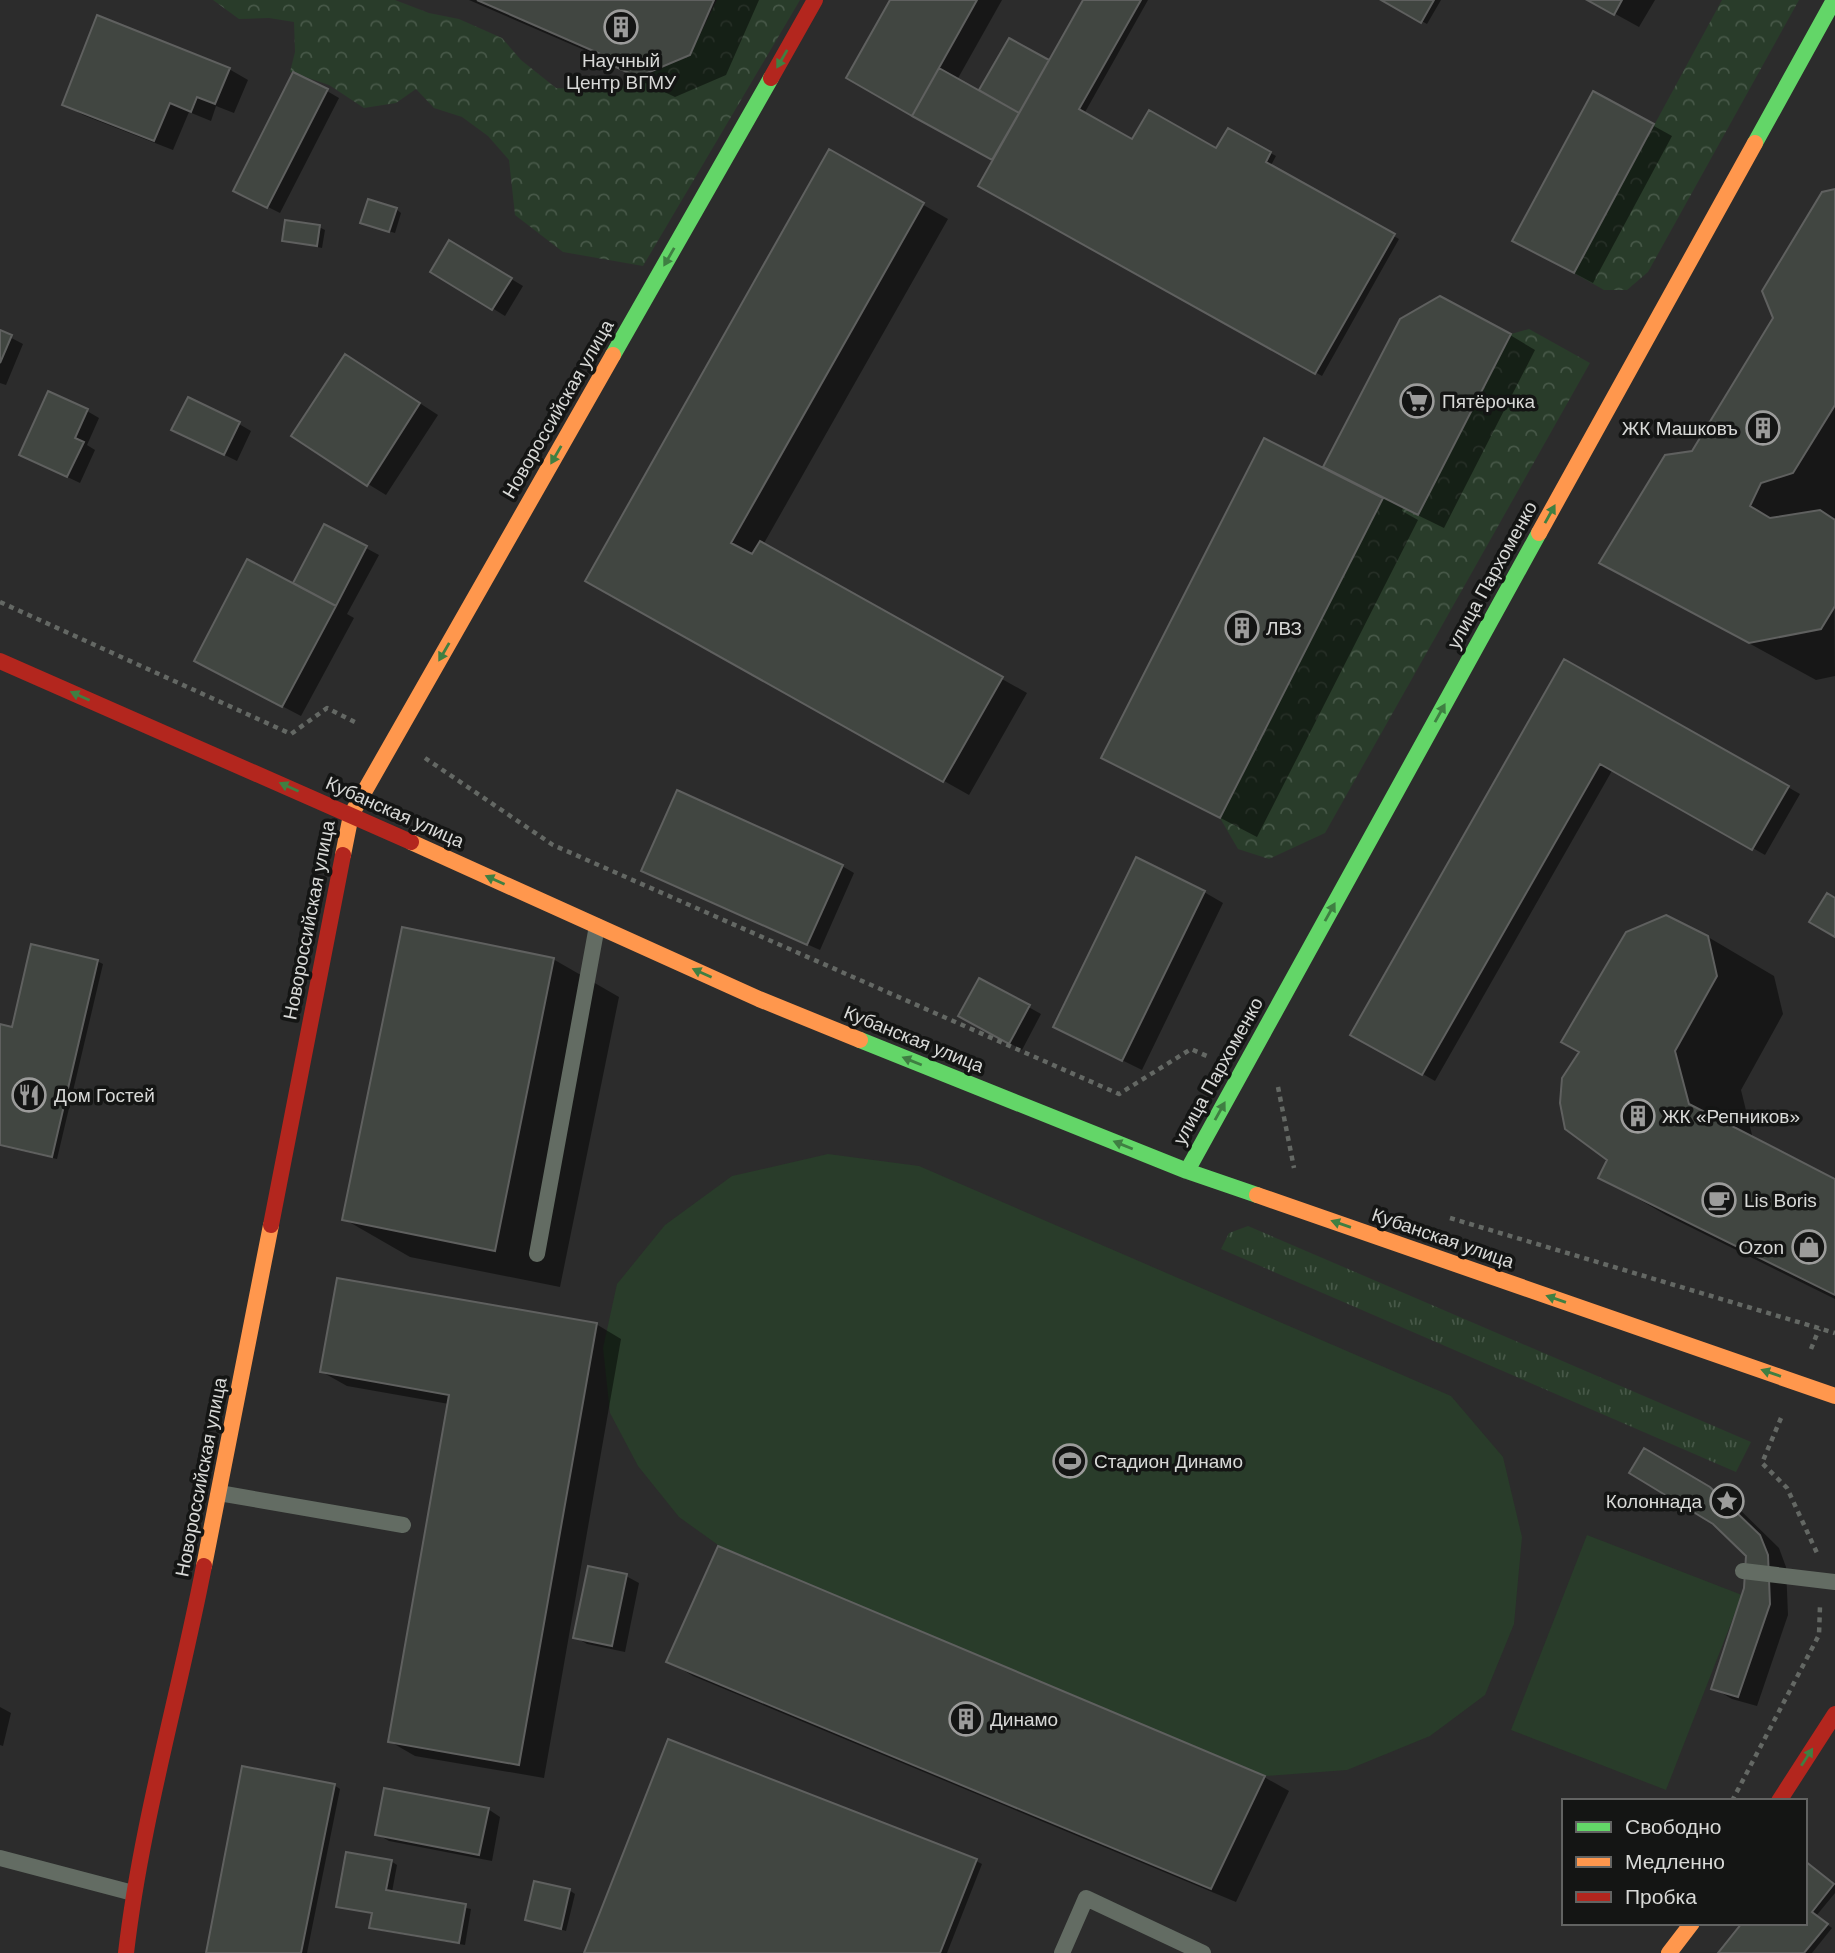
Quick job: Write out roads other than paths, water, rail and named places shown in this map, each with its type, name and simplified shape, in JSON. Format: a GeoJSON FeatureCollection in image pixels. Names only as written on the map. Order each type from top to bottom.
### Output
{"type":"FeatureCollection","features":[{"type":"Feature","properties":{"kind":"street","name":"Новороссийская улица"},"geometry":{"type":"LineString","coordinates":[[126,1953],[133,1893],[182,1680],[351,815],[815,0]]}},
{"type":"Feature","properties":{"kind":"street","name":"улица Пархоменко"},"geometry":{"type":"LineString","coordinates":[[1186,1171],[1834,3]]}},
{"type":"Feature","properties":{"kind":"street","name":"Кубанская улица"},"geometry":{"type":"LineString","coordinates":[[0,661],[351,815],[759,999],[1186,1171],[1835,1396]]}},
{"type":"Feature","properties":{"kind":"street"},"geometry":{"type":"LineString","coordinates":[[1780,1799],[1835,1714]]}},
{"type":"Feature","properties":{"kind":"street"},"geometry":{"type":"LineString","coordinates":[[1669,1953],[1690,1925]]}},
{"type":"Feature","properties":{"kind":"lane"},"geometry":{"type":"LineString","coordinates":[[537,1254],[597,926]]}},
{"type":"Feature","properties":{"kind":"lane"},"geometry":{"type":"LineString","coordinates":[[219,1493],[403,1525]]}},
{"type":"Feature","properties":{"kind":"lane"},"geometry":{"type":"LineString","coordinates":[[1743,1571],[1828,1582]]}},
{"type":"Feature","properties":{"kind":"lane"},"geometry":{"type":"LineString","coordinates":[[0,1858],[133,1893]]}},
{"type":"Feature","properties":{"kind":"lane"},"geometry":{"type":"LineString","coordinates":[[1062,1953],[1086,1898],[1203,1953]]}},
{"type":"Feature","properties":{"kind":"place","name":"Научный Центр ВГМУ"},"geometry":{"type":"Point","coordinates":[621,27]}},
{"type":"Feature","properties":{"kind":"place","name":"Пятёрочка"},"geometry":{"type":"Point","coordinates":[1417,401]}},
{"type":"Feature","properties":{"kind":"place","name":"ЖК Машковъ"},"geometry":{"type":"Point","coordinates":[1763,428]}},
{"type":"Feature","properties":{"kind":"place","name":"ЛВЗ"},"geometry":{"type":"Point","coordinates":[1242,628]}},
{"type":"Feature","properties":{"kind":"place","name":"Дом Гостей"},"geometry":{"type":"Point","coordinates":[29,1095]}},
{"type":"Feature","properties":{"kind":"place","name":"ЖК «Репников»"},"geometry":{"type":"Point","coordinates":[1638,1116]}},
{"type":"Feature","properties":{"kind":"place","name":"Lis Boris"},"geometry":{"type":"Point","coordinates":[1719,1200]}},
{"type":"Feature","properties":{"kind":"place","name":"Ozon"},"geometry":{"type":"Point","coordinates":[1809,1247]}},
{"type":"Feature","properties":{"kind":"place","name":"Стадион Динамо"},"geometry":{"type":"Point","coordinates":[1070,1461]}},
{"type":"Feature","properties":{"kind":"place","name":"Колоннада"},"geometry":{"type":"Point","coordinates":[1727,1501]}},
{"type":"Feature","properties":{"kind":"place","name":"Динамо"},"geometry":{"type":"Point","coordinates":[966,1719]}}]}
